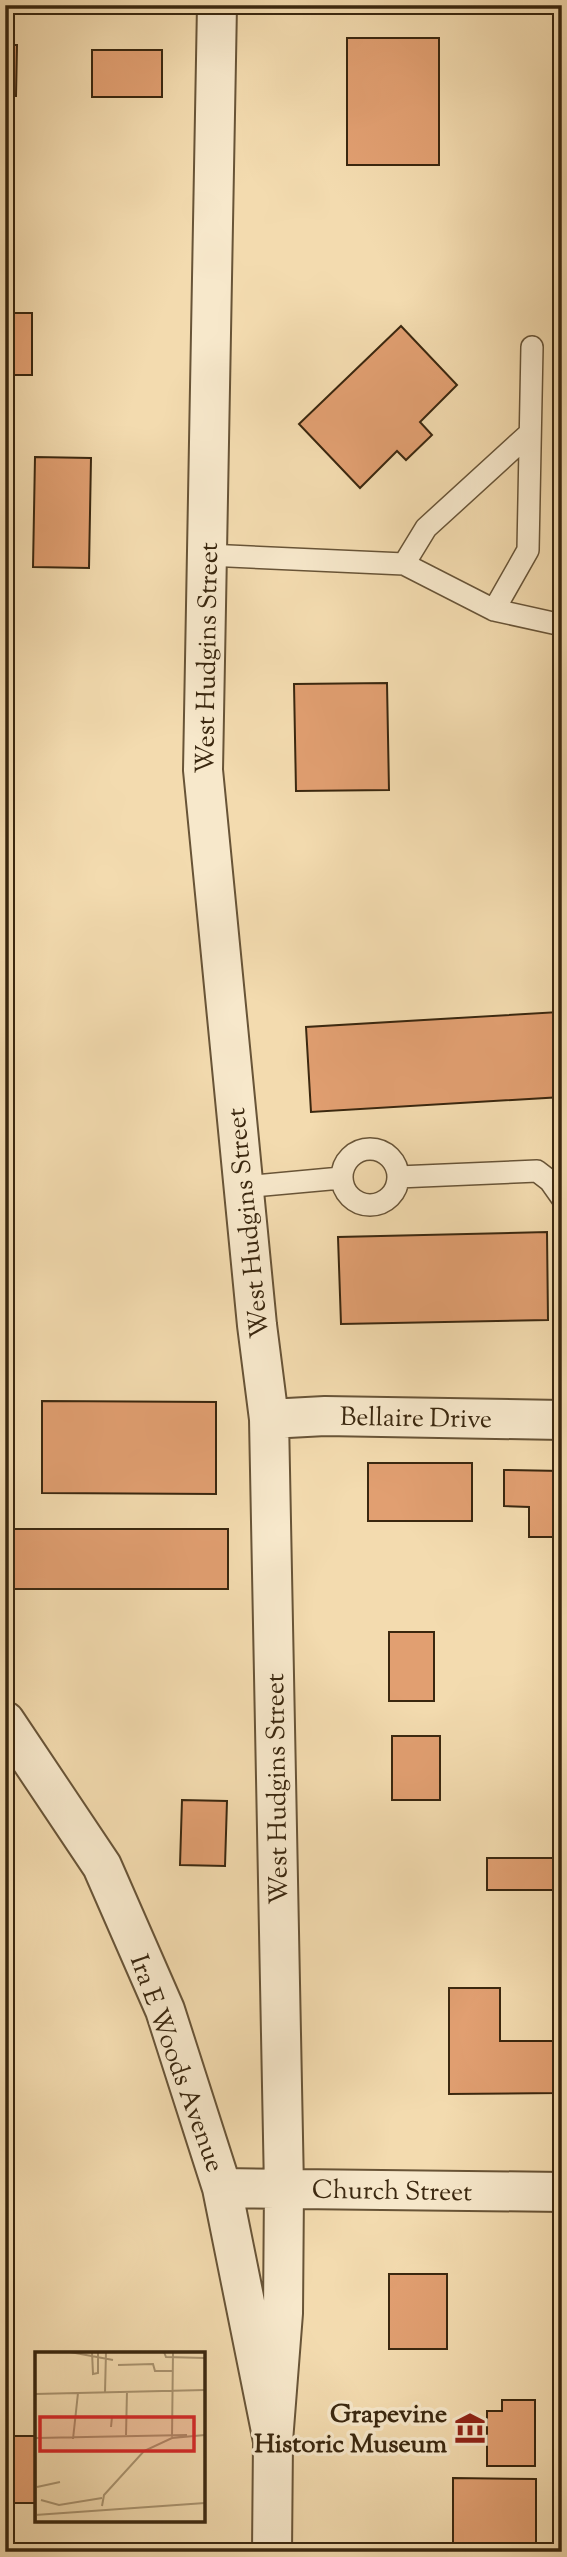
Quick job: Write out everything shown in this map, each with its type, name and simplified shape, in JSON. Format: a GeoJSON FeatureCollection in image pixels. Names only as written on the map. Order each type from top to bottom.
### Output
{"type":"FeatureCollection","features":[{"type":"Feature","properties":{"kind":"street","name":"West Hudgins Street"},"geometry":{"type":"LineString","coordinates":[[217,5],[203,770],[257,1325],[270,1419],[284,2188],[283,2312],[273,2441],[272,2552]]}},
{"type":"Feature","properties":{"kind":"street","name":"Bellaire Drive"},"geometry":{"type":"LineString","coordinates":[[270,1419],[325,1416],[562,1420]]}},
{"type":"Feature","properties":{"kind":"street","name":"Ira E Woods Avenue"},"geometry":{"type":"LineString","coordinates":[[5,1721],[102,1866],[164,2010],[222,2188]]}},
{"type":"Feature","properties":{"kind":"street","name":"West Hudgins Street"},"geometry":{"type":"LineString","coordinates":[[222,2188],[273,2441]]}},
{"type":"Feature","properties":{"kind":"street","name":"Church Street"},"geometry":{"type":"LineString","coordinates":[[222,2188],[562,2192]]}},
{"type":"Feature","properties":{"kind":"lane"},"geometry":{"type":"LineString","coordinates":[[494,610],[528,550],[532,347]]}},
{"type":"Feature","properties":{"kind":"lane"},"geometry":{"type":"LineString","coordinates":[[404,564],[426,528],[530,433]]}},
{"type":"Feature","properties":{"kind":"lane"},"geometry":{"type":"LineString","coordinates":[[207,555],[404,564],[494,610],[562,625]]}},
{"type":"Feature","properties":{"kind":"lane"},"geometry":{"type":"LineString","coordinates":[[369,1149],[380,1151],[389,1157],[396,1166],[398,1177],[390,1197],[370,1206],[350,1198],[341,1178],[349,1157],[358,1151],[369,1149]]}},
{"type":"Feature","properties":{"kind":"lane"},"geometry":{"type":"LineString","coordinates":[[398,1177],[537,1171],[550,1181],[562,1198]]}},
{"type":"Feature","properties":{"kind":"lane"},"geometry":{"type":"LineString","coordinates":[[243,1187],[341,1178]]}},
{"type":"Feature","properties":{"kind":"building"},"geometry":{"type":"Polygon","coordinates":[[[347,38],[439,38],[439,165],[347,165],[347,38]]]}},
{"type":"Feature","properties":{"kind":"building"},"geometry":{"type":"Polygon","coordinates":[[[5,45],[17,45],[16,96],[5,96],[5,45]]]}},
{"type":"Feature","properties":{"kind":"building"},"geometry":{"type":"Polygon","coordinates":[[[92,50],[162,50],[162,97],[92,97],[92,50]]]}},
{"type":"Feature","properties":{"kind":"building"},"geometry":{"type":"Polygon","coordinates":[[[5,313],[32,313],[32,375],[5,375],[5,313]]]}},
{"type":"Feature","properties":{"kind":"building"},"geometry":{"type":"Polygon","coordinates":[[[401,326],[457,385],[420,422],[432,435],[406,460],[397,451],[360,488],[299,424],[401,326]]]}},
{"type":"Feature","properties":{"kind":"building"},"geometry":{"type":"Polygon","coordinates":[[[35,457],[91,458],[89,568],[33,567],[35,457]]]}},
{"type":"Feature","properties":{"kind":"building"},"geometry":{"type":"Polygon","coordinates":[[[387,683],[389,790],[296,791],[294,684],[387,683]]]}},
{"type":"Feature","properties":{"kind":"building"},"geometry":{"type":"Polygon","coordinates":[[[559,1012],[562,1097],[311,1112],[306,1027],[559,1012]]]}},
{"type":"Feature","properties":{"kind":"building"},"geometry":{"type":"Polygon","coordinates":[[[547,1232],[548,1320],[341,1324],[338,1237],[547,1232]]]}},
{"type":"Feature","properties":{"kind":"building"},"geometry":{"type":"Polygon","coordinates":[[[42,1401],[216,1402],[216,1494],[42,1493],[42,1401]]]}},
{"type":"Feature","properties":{"kind":"building"},"geometry":{"type":"Polygon","coordinates":[[[368,1463],[472,1463],[472,1521],[368,1521],[368,1463]]]}},
{"type":"Feature","properties":{"kind":"building"},"geometry":{"type":"Polygon","coordinates":[[[504,1470],[562,1471],[562,1537],[529,1537],[529,1507],[504,1506],[504,1470]]]}},
{"type":"Feature","properties":{"kind":"building"},"geometry":{"type":"Polygon","coordinates":[[[5,1529],[228,1529],[228,1589],[5,1589],[5,1529]]]}},
{"type":"Feature","properties":{"kind":"building"},"geometry":{"type":"Polygon","coordinates":[[[389,1632],[434,1632],[434,1701],[389,1701],[389,1632]]]}},
{"type":"Feature","properties":{"kind":"building"},"geometry":{"type":"Polygon","coordinates":[[[392,1736],[440,1736],[440,1800],[392,1800],[392,1736]]]}},
{"type":"Feature","properties":{"kind":"building"},"geometry":{"type":"Polygon","coordinates":[[[182,1800],[227,1801],[225,1866],[180,1865],[182,1800]]]}},
{"type":"Feature","properties":{"kind":"building"},"geometry":{"type":"Polygon","coordinates":[[[487,1858],[562,1858],[562,1890],[487,1890],[487,1858]]]}},
{"type":"Feature","properties":{"kind":"building"},"geometry":{"type":"Polygon","coordinates":[[[449,1988],[500,1988],[500,2041],[558,2041],[559,2093],[449,2094],[449,1988]]]}},
{"type":"Feature","properties":{"kind":"building"},"geometry":{"type":"Polygon","coordinates":[[[389,2274],[447,2274],[447,2349],[389,2349],[389,2274]]]}},
{"type":"Feature","properties":{"kind":"building"},"geometry":{"type":"Polygon","coordinates":[[[502,2400],[535,2400],[535,2466],[487,2466],[487,2411],[502,2411],[502,2400]]]}},
{"type":"Feature","properties":{"kind":"building"},"geometry":{"type":"Polygon","coordinates":[[[5,2436],[35,2436],[35,2503],[5,2503],[5,2436]]]}},
{"type":"Feature","properties":{"kind":"building"},"geometry":{"type":"Polygon","coordinates":[[[453,2478],[536,2479],[536,2552],[453,2552],[453,2478]]]}},
{"type":"Feature","properties":{"kind":"place","name":"Grapevine Historic Museum"},"geometry":{"type":"Point","coordinates":[470,2428]}}]}
